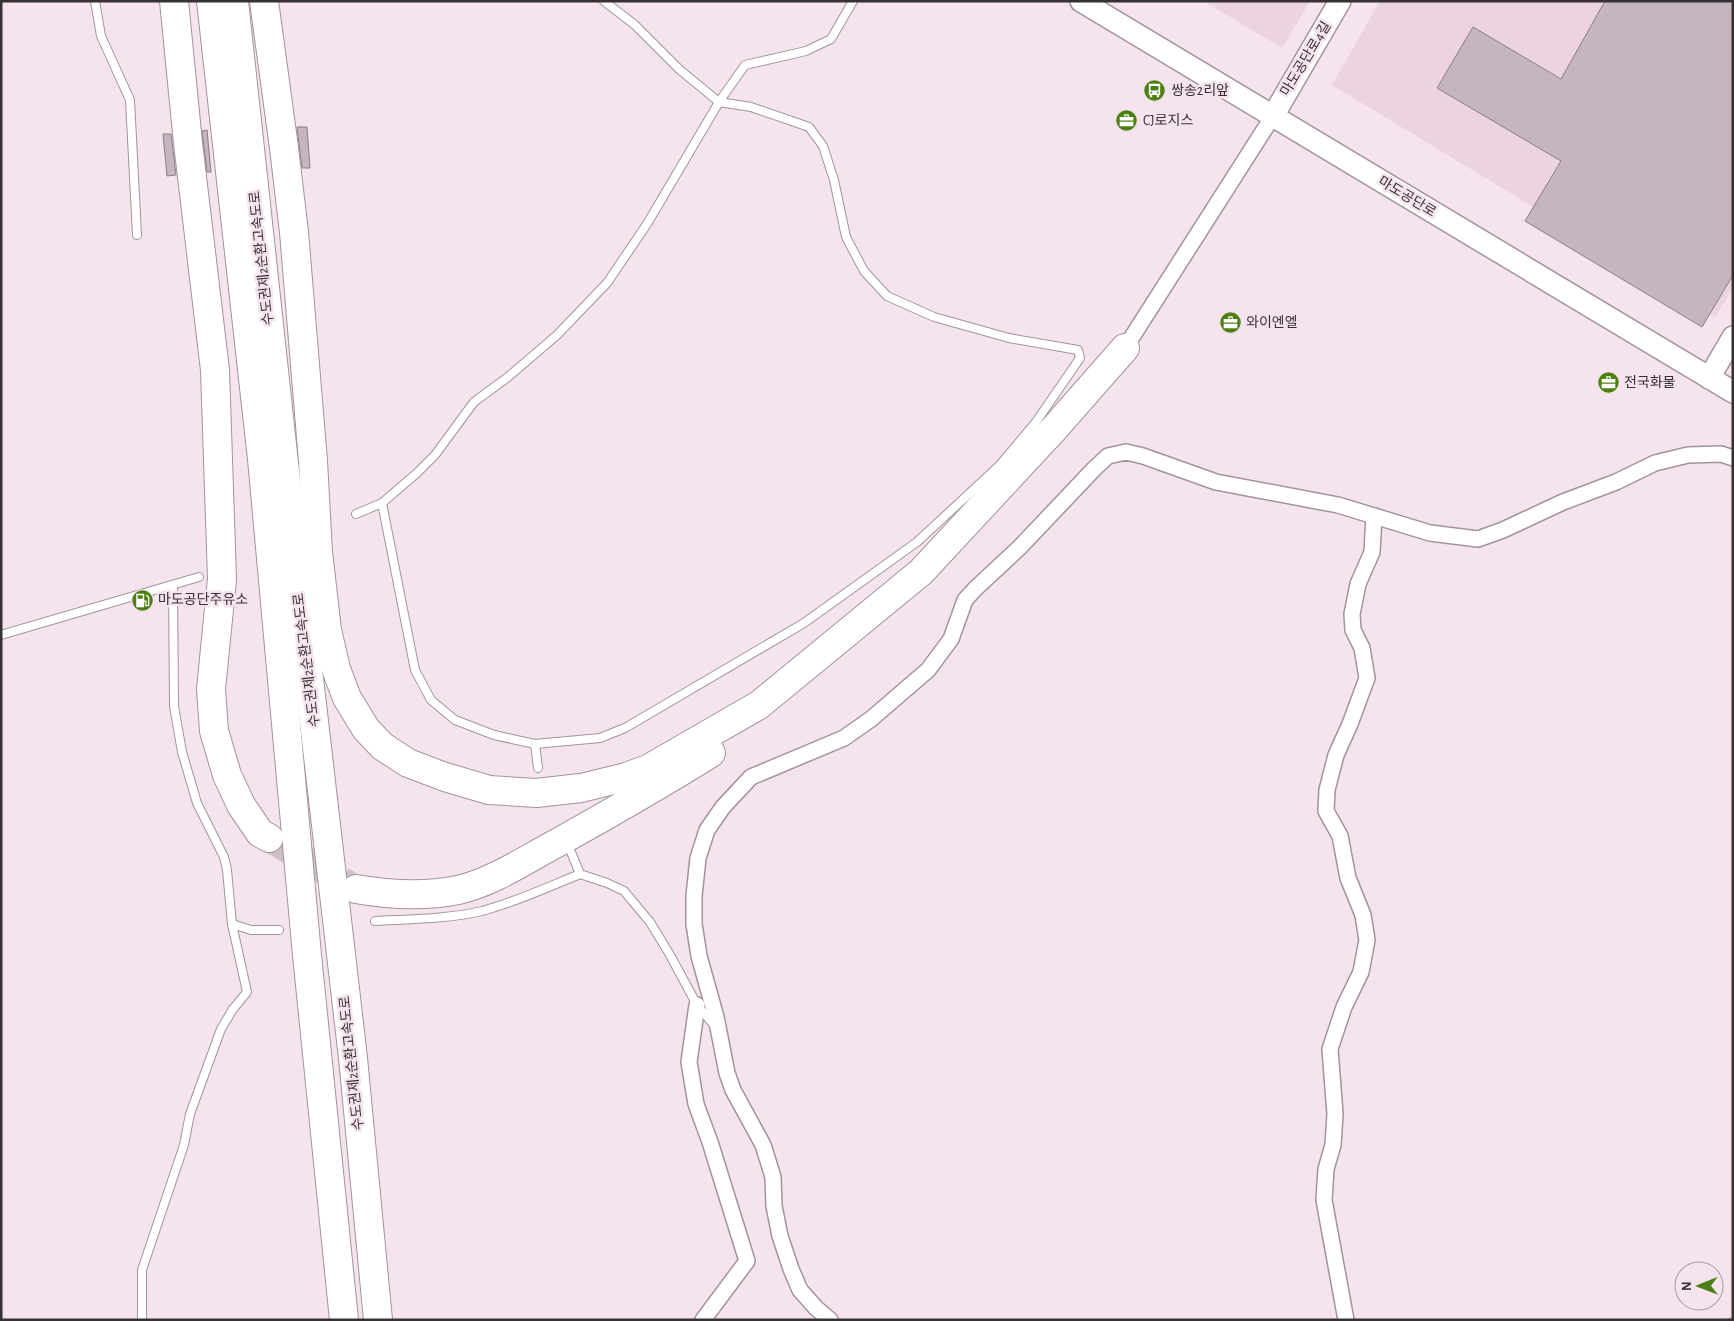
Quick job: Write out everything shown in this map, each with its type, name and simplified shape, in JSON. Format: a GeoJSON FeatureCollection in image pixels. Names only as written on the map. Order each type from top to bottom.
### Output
{"type":"FeatureCollection","features":[{"type":"Feature","properties":{"kind":"highway"},"geometry":{"type":"LineString","coordinates":[[174,1],[188,143],[215,370],[222,579],[211,689],[214,731],[227,775],[241,806],[260,833],[269,838]]}},
{"type":"Feature","properties":{"kind":"highway","name":"수도권제2순환고속도로"},"geometry":{"type":"LineString","coordinates":[[210,1],[262,459],[344,1320]]}},
{"type":"Feature","properties":{"kind":"highway","name":"수도권제2순환고속도로"},"geometry":{"type":"LineString","coordinates":[[234,1],[352,1058],[378,1320]]}},
{"type":"Feature","properties":{"kind":"highway"},"geometry":{"type":"LineString","coordinates":[[264,1],[295,242],[314,461],[318,552],[327,630],[336,669],[347,698],[366,729],[382,746],[408,763],[445,777],[489,790],[536,793],[581,788],[626,777],[648,768],[759,705],[921,572],[1053,430],[1125,348]]}},
{"type":"Feature","properties":{"kind":"highway"},"geometry":{"type":"LineString","coordinates":[[356,889],[388,895],[420,894],[458,890],[493,878],[660,785],[776,710],[935,578],[1062,440],[1125,348]]}},
{"type":"Feature","properties":{"kind":"main road","name":"마도공단로"},"geometry":{"type":"LineString","coordinates":[[1082,1],[1733,392]]}},
{"type":"Feature","properties":{"kind":"main road","name":"마도공단로4길"},"geometry":{"type":"LineString","coordinates":[[1272,116],[1340,1]]}},
{"type":"Feature","properties":{"kind":"main road"},"geometry":{"type":"LineString","coordinates":[[1709,378],[1733,337]]}},
{"type":"Feature","properties":{"kind":"street"},"geometry":{"type":"LineString","coordinates":[[1125,348],[1272,116]]}},
{"type":"Feature","properties":{"kind":"street"},"geometry":{"type":"LineString","coordinates":[[830,1320],[800,1290],[791,1269],[780,1236],[774,1206],[773,1177],[763,1145],[732,1090],[727,1073],[719,1030],[699,956],[694,924],[694,896],[698,858],[707,830],[723,807],[751,777],[844,738],[871,719],[928,670],[951,639],[966,600],[975,589],[1020,547],[1108,456],[1126,452],[1143,456],[1216,482],[1338,505],[1430,533],[1478,539],[1503,530],[1563,502],[1616,482],[1655,463],[1688,455],[1721,454],[1733,458]]}},
{"type":"Feature","properties":{"kind":"street"},"geometry":{"type":"LineString","coordinates":[[1346,1320],[1324,1200],[1326,1169],[1334,1144],[1335,1114],[1330,1049],[1344,1007],[1361,972],[1367,940],[1363,915],[1348,878],[1340,836],[1326,811],[1327,790],[1336,755],[1367,678],[1362,648],[1353,630],[1352,614],[1358,584],[1372,552],[1374,516]]}},
{"type":"Feature","properties":{"kind":"street"},"geometry":{"type":"LineString","coordinates":[[697,1005],[689,1062],[696,1104],[710,1142],[747,1261],[703,1320]]}},
{"type":"Feature","properties":{"kind":"lane"},"geometry":{"type":"LineString","coordinates":[[95,1],[101,36],[130,100],[137,235]]}},
{"type":"Feature","properties":{"kind":"lane"},"geometry":{"type":"LineString","coordinates":[[382,503],[415,670],[431,700],[454,720],[494,735],[535,744],[600,738],[624,728],[698,686],[812,617],[917,542],[999,466],[1036,422],[1080,358],[1078,350],[1008,338],[934,317],[887,296],[864,271],[846,237],[834,180],[823,146],[809,128],[751,107],[719,102],[680,70],[635,25],[604,1]]}},
{"type":"Feature","properties":{"kind":"lane"},"geometry":{"type":"LineString","coordinates":[[356,514],[382,503],[417,474],[435,455],[474,402],[508,377],[557,335],[607,283],[647,224],[719,102],[745,65],[806,51],[831,39],[853,1]]}},
{"type":"Feature","properties":{"kind":"lane"},"geometry":{"type":"LineString","coordinates":[[1,635],[199,578]]}},
{"type":"Feature","properties":{"kind":"lane"},"geometry":{"type":"LineString","coordinates":[[142,1320],[142,1270],[184,1145],[190,1114],[221,1029],[233,1009],[247,992],[232,924],[224,857],[197,803],[182,752],[174,706],[173,586]]}},
{"type":"Feature","properties":{"kind":"lane"},"geometry":{"type":"LineString","coordinates":[[535,744],[538,768]]}},
{"type":"Feature","properties":{"kind":"lane"},"geometry":{"type":"LineString","coordinates":[[571,852],[580,874]]}},
{"type":"Feature","properties":{"kind":"lane"},"geometry":{"type":"LineString","coordinates":[[375,921],[450,916],[482,910],[534,893],[580,874],[624,891],[650,922],[697,1005],[719,1030]]}},
{"type":"Feature","properties":{"kind":"lane"},"geometry":{"type":"LineString","coordinates":[[232,924],[251,930],[279,930]]}},
{"type":"Feature","properties":{"kind":"path"},"geometry":{"type":"LineString","coordinates":[[1724,1320],[1733,1318]]}},
{"type":"Feature","properties":{"kind":"shaded area"},"geometry":{"type":"Polygon","coordinates":[[[1203,1],[1310,1],[1282,48],[1203,1]]]}},
{"type":"Feature","properties":{"kind":"shaded area"},"geometry":{"type":"Polygon","coordinates":[[[1380,1],[1733,1],[1733,288],[1715,317],[1332,85],[1380,1]]]}},
{"type":"Feature","properties":{"kind":"building"},"geometry":{"type":"Polygon","coordinates":[[[1605,1],[1733,1],[1733,275],[1702,327],[1525,221],[1561,161],[1437,88],[1473,27],[1561,79],[1605,1]]]}},
{"type":"Feature","properties":{"kind":"building"},"geometry":{"type":"Polygon","coordinates":[[[297,127],[307,127],[310,168],[302,168],[297,127]]]}},
{"type":"Feature","properties":{"kind":"building"},"geometry":{"type":"Polygon","coordinates":[[[207,130],[211,172],[207,172],[202,131],[207,130]]]}},
{"type":"Feature","properties":{"kind":"building"},"geometry":{"type":"Polygon","coordinates":[[[163,134],[171,134],[176,175],[167,176],[163,134]]]}},
{"type":"Feature","properties":{"kind":"tunnel"},"geometry":{"type":"LineString","coordinates":[[269,838],[349,885]]}},
{"type":"Feature","properties":{"kind":"place","name":"쌍송2리앞"},"geometry":{"type":"Point","coordinates":[1155,91]}},
{"type":"Feature","properties":{"kind":"place","name":"CJ로지스"},"geometry":{"type":"Point","coordinates":[1127,121]}},
{"type":"Feature","properties":{"kind":"place","name":"와이엔엘"},"geometry":{"type":"Point","coordinates":[1230,323]}},
{"type":"Feature","properties":{"kind":"place","name":"전국화물"},"geometry":{"type":"Point","coordinates":[1608,383]}},
{"type":"Feature","properties":{"kind":"place","name":"마도공단주유소"},"geometry":{"type":"Point","coordinates":[142,600]}}]}
